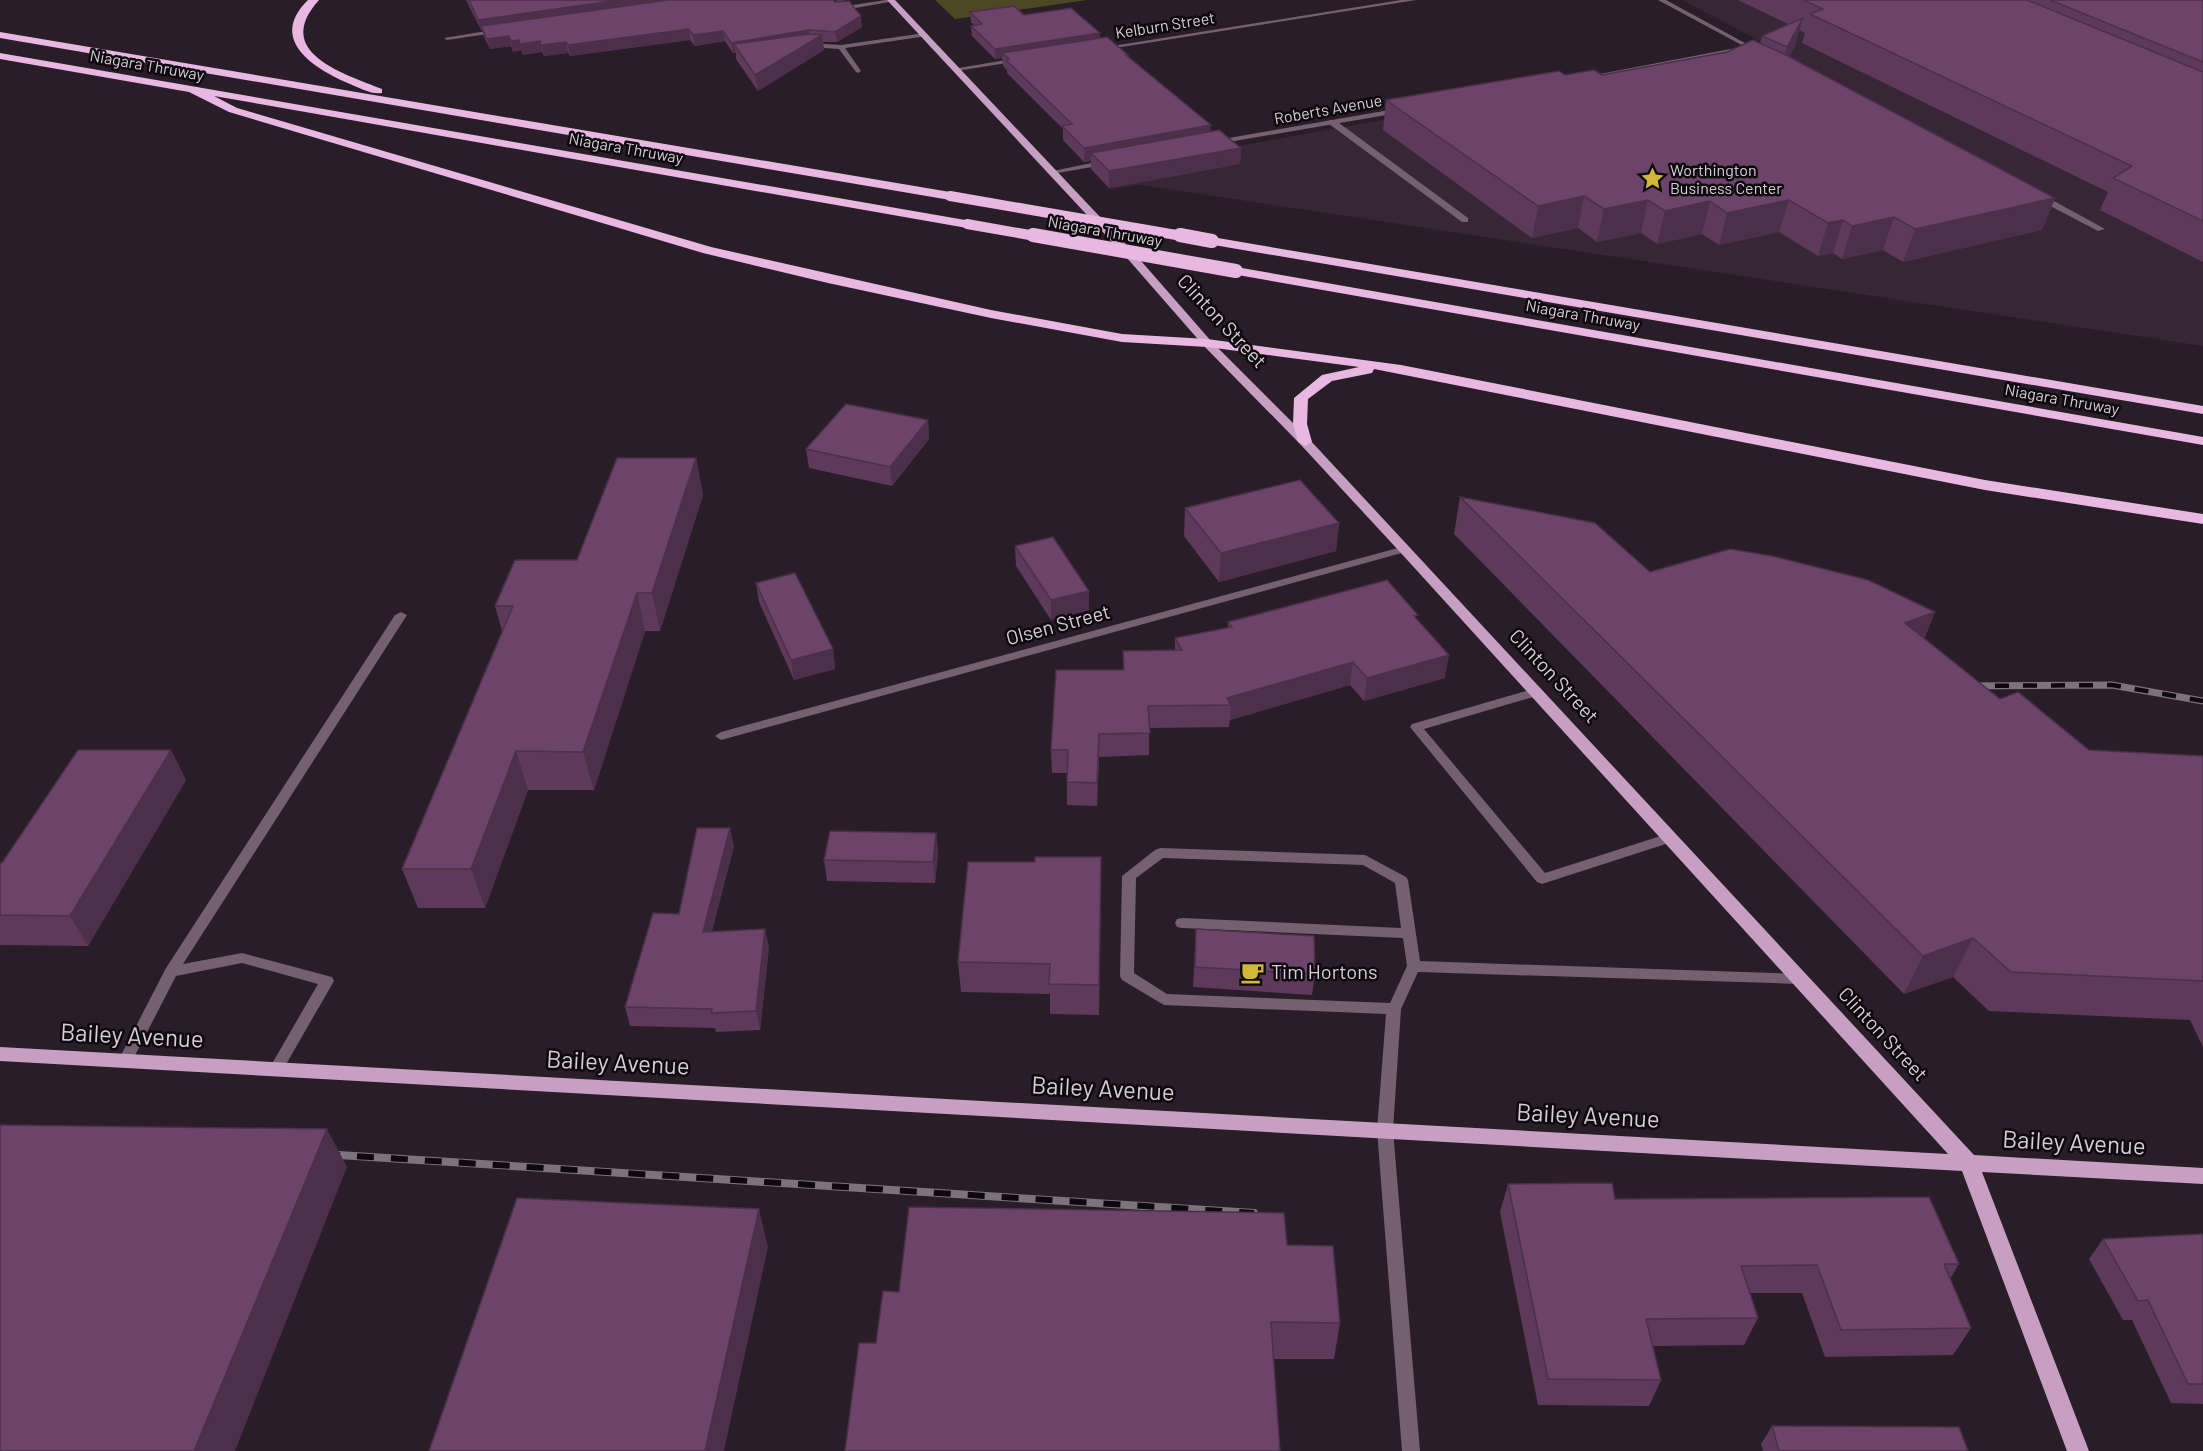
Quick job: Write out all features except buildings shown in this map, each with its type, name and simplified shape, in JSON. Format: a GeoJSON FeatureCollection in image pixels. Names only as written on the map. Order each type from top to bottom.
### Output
{"type":"FeatureCollection","features":[{"type":"Feature","properties":{"kind":"highway"},"geometry":{"type":"LineString","coordinates":[[314,0],[304,10],[297,31],[301,45],[309,57],[322,67],[411,104]]}},
{"type":"Feature","properties":{"kind":"highway","name":"Niagara Thruway"},"geometry":{"type":"LineString","coordinates":[[0,35],[2203,410]]}},
{"type":"Feature","properties":{"kind":"highway","name":"Niagara Thruway"},"geometry":{"type":"LineString","coordinates":[[0,56],[2203,441]]}},
{"type":"Feature","properties":{"kind":"highway"},"geometry":{"type":"LineString","coordinates":[[193,90],[232,110],[706,250],[991,314],[1122,338],[1207,343],[1401,369],[1985,485],[2203,519]]}},
{"type":"Feature","properties":{"kind":"highway"},"geometry":{"type":"LineString","coordinates":[[1305,442],[1300,424],[1301,398],[1327,378],[1361,370],[1401,369]]}},
{"type":"Feature","properties":{"kind":"main road","name":"Clinton Street"},"geometry":{"type":"LineString","coordinates":[[891,0],[1052,172],[1207,343],[1305,442],[1405,549],[1968,1162],[2078,1451]]}},
{"type":"Feature","properties":{"kind":"main road","name":"Bailey Avenue"},"geometry":{"type":"LineString","coordinates":[[0,1054],[2203,1176]]}},
{"type":"Feature","properties":{"kind":"street"},"geometry":{"type":"LineString","coordinates":[[831,0],[838,9],[891,0]]}},
{"type":"Feature","properties":{"kind":"street","name":"Kelburn Street"},"geometry":{"type":"LineString","coordinates":[[1096,49],[1413,0]]}},
{"type":"Feature","properties":{"kind":"street"},"geometry":{"type":"LineString","coordinates":[[1579,78],[1751,48],[1661,0]]}},
{"type":"Feature","properties":{"kind":"street"},"geometry":{"type":"LineString","coordinates":[[447,38],[505,30]]}},
{"type":"Feature","properties":{"kind":"street"},"geometry":{"type":"LineString","coordinates":[[800,46],[841,47],[925,35]]}},
{"type":"Feature","properties":{"kind":"street"},"geometry":{"type":"LineString","coordinates":[[841,47],[858,71]]}},
{"type":"Feature","properties":{"kind":"street"},"geometry":{"type":"LineString","coordinates":[[1719,53],[1729,58]]}},
{"type":"Feature","properties":{"kind":"street"},"geometry":{"type":"LineString","coordinates":[[956,69],[1032,58]]}},
{"type":"Feature","properties":{"kind":"street","name":"Roberts Avenue"},"geometry":{"type":"LineString","coordinates":[[1204,145],[1414,107]]}},
{"type":"Feature","properties":{"kind":"street"},"geometry":{"type":"LineString","coordinates":[[1332,122],[1465,220]]}},
{"type":"Feature","properties":{"kind":"street"},"geometry":{"type":"LineString","coordinates":[[1052,172],[1110,162]]}},
{"type":"Feature","properties":{"kind":"street"},"geometry":{"type":"LineString","coordinates":[[2027,190],[2101,229]]}},
{"type":"Feature","properties":{"kind":"street","name":"Olsen Street"},"geometry":{"type":"LineString","coordinates":[[721,736],[1405,549]]}},
{"type":"Feature","properties":{"kind":"street"},"geometry":{"type":"LineString","coordinates":[[125,1061],[171,972],[401,615]]}},
{"type":"Feature","properties":{"kind":"street"},"geometry":{"type":"LineString","coordinates":[[1536,692],[1416,727],[1542,879],[1670,838]]}},
{"type":"Feature","properties":{"kind":"street"},"geometry":{"type":"LineString","coordinates":[[1394,1009],[1164,999],[1127,976],[1129,876],[1160,853],[1365,860],[1401,880],[1414,966],[1394,1009],[1385,1130],[1411,1451]]}},
{"type":"Feature","properties":{"kind":"street"},"geometry":{"type":"LineString","coordinates":[[1182,923],[1408,933]]}},
{"type":"Feature","properties":{"kind":"street"},"geometry":{"type":"LineString","coordinates":[[171,972],[242,958],[327,981],[276,1069]]}},
{"type":"Feature","properties":{"kind":"street"},"geometry":{"type":"LineString","coordinates":[[1414,966],[1800,979]]}},
{"type":"Feature","properties":{"kind":"shaded area"},"geometry":{"type":"Polygon","coordinates":[[[935,0],[1087,0],[955,19],[935,0]]]}},
{"type":"Feature","properties":{"kind":"shaded area","name":"Worthington Business Center"},"geometry":{"type":"Polygon","coordinates":[[[1682,0],[2203,0],[2203,346],[1141,185],[1110,189],[1095,172],[1775,49],[1682,0]]]}},
{"type":"Feature","properties":{"kind":"railway"},"geometry":{"type":"LineString","coordinates":[[1967,686],[2112,685],[2203,701]]}},
{"type":"Feature","properties":{"kind":"railway"},"geometry":{"type":"LineString","coordinates":[[323,1154],[1254,1213]]}},
{"type":"Feature","properties":{"kind":"place","name":"Worthington Business Center"},"geometry":{"type":"Point","coordinates":[1652,179]}},
{"type":"Feature","properties":{"kind":"place","name":"Tim Hortons"},"geometry":{"type":"Point","coordinates":[1253,972]}}]}
